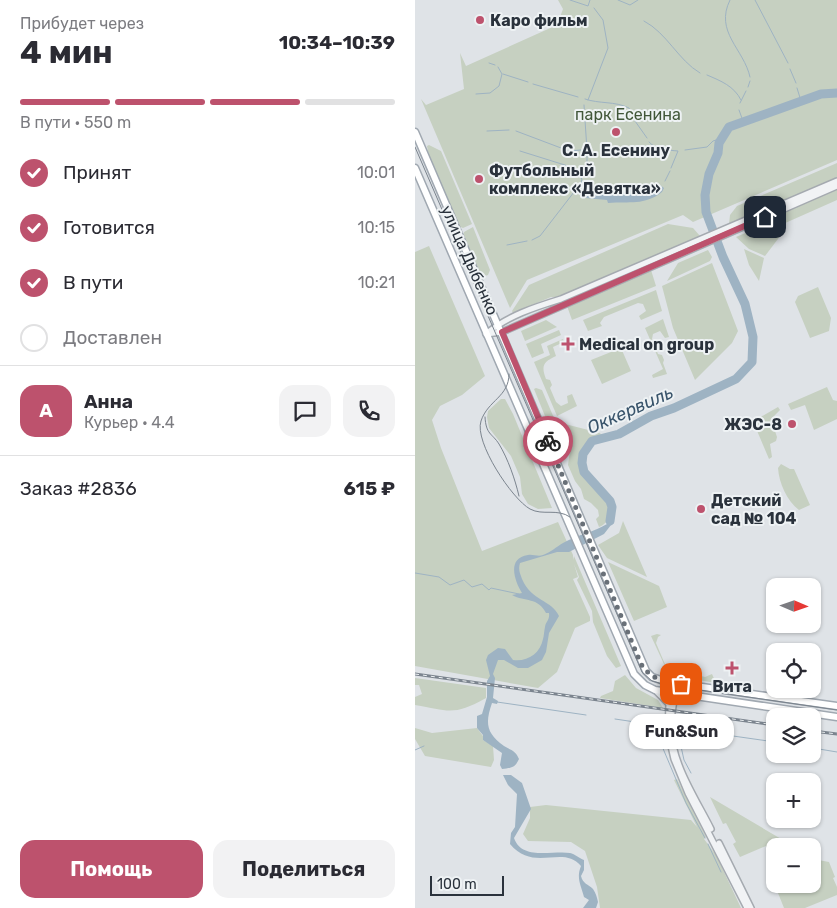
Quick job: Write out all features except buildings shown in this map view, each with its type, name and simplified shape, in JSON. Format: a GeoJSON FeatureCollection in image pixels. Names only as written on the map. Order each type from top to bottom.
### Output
{"type":"FeatureCollection","features":[{"type":"Feature","properties":{"kind":"main road","name":"улица Дыбенко"},"geometry":{"type":"LineString","coordinates":[[415,132],[502,332],[641,664],[652,677],[660,680],[837,706]]}},
{"type":"Feature","properties":{"kind":"main road","name":"улица Дыбенко"},"geometry":{"type":"LineString","coordinates":[[415,168],[631,669],[639,680],[655,690]]}},
{"type":"Feature","properties":{"kind":"main road"},"geometry":{"type":"LineString","coordinates":[[655,690],[837,717]]}},
{"type":"Feature","properties":{"kind":"street"},"geometry":{"type":"LineString","coordinates":[[727,231],[837,181]]}},
{"type":"Feature","properties":{"kind":"street"},"geometry":{"type":"LineString","coordinates":[[486,334],[498,324],[551,301],[559,300],[837,186]]}},
{"type":"Feature","properties":{"kind":"street"},"geometry":{"type":"LineString","coordinates":[[486,334],[502,332],[707,239]]}},
{"type":"Feature","properties":{"kind":"street"},"geometry":{"type":"LineString","coordinates":[[655,690],[671,704],[672,739],[689,787],[751,908]]}},
{"type":"Feature","properties":{"kind":"street"},"geometry":{"type":"LineString","coordinates":[[684,694],[671,704],[668,733],[674,759],[688,793],[747,908]]}},
{"type":"Feature","properties":{"kind":"green space","name":"парк Есенина"},"geometry":{"type":"Polygon","coordinates":[[[558,0],[837,0],[837,160],[693,222],[683,215],[527,280],[510,308],[421,99],[426,105],[464,89],[460,53],[466,66],[557,25],[563,9],[558,0]]]}},
{"type":"Feature","properties":{"kind":"green space"},"geometry":{"type":"Polygon","coordinates":[[[429,145],[441,151],[472,224],[463,228],[458,226],[430,162],[427,146],[429,145]]]}},
{"type":"Feature","properties":{"kind":"green space"},"geometry":{"type":"Polygon","coordinates":[[[837,163],[837,178],[729,224],[730,215],[737,206],[837,163]]]}},
{"type":"Feature","properties":{"kind":"green space"},"geometry":{"type":"Polygon","coordinates":[[[837,189],[837,200],[783,224],[765,223],[765,221],[837,189]]]}},
{"type":"Feature","properties":{"kind":"green space"},"geometry":{"type":"Polygon","coordinates":[[[668,224],[693,228],[700,236],[559,297],[551,297],[513,313],[512,311],[529,285],[668,224]]]}},
{"type":"Feature","properties":{"kind":"green space"},"geometry":{"type":"Polygon","coordinates":[[[473,227],[490,270],[488,275],[482,277],[463,238],[464,232],[473,227]]]}},
{"type":"Feature","properties":{"kind":"green space"},"geometry":{"type":"Polygon","coordinates":[[[750,231],[779,233],[781,235],[765,256],[749,249],[736,237],[750,231]]]}},
{"type":"Feature","properties":{"kind":"green space"},"geometry":{"type":"Polygon","coordinates":[[[429,246],[485,376],[462,395],[440,406],[432,420],[441,448],[482,551],[558,522],[621,666],[616,668],[607,656],[593,622],[592,611],[577,580],[579,577],[574,564],[578,577],[573,579],[590,617],[590,621],[575,628],[557,672],[538,688],[415,666],[415,252],[429,246]]]}},
{"type":"Feature","properties":{"kind":"green space"},"geometry":{"type":"Polygon","coordinates":[[[744,249],[764,258],[759,281],[749,265],[744,249]]]}},
{"type":"Feature","properties":{"kind":"green space"},"geometry":{"type":"Polygon","coordinates":[[[708,250],[712,257],[710,261],[667,281],[678,263],[708,250]]]}},
{"type":"Feature","properties":{"kind":"green space"},"geometry":{"type":"Polygon","coordinates":[[[712,263],[738,331],[732,343],[695,380],[673,328],[662,286],[712,263]]]}},
{"type":"Feature","properties":{"kind":"green space"},"geometry":{"type":"Polygon","coordinates":[[[651,270],[656,286],[572,320],[567,306],[651,270]]]}},
{"type":"Feature","properties":{"kind":"green space"},"geometry":{"type":"Polygon","coordinates":[[[818,287],[831,318],[829,331],[810,338],[795,302],[798,296],[818,287]]]}},
{"type":"Feature","properties":{"kind":"green space"},"geometry":{"type":"Polygon","coordinates":[[[656,290],[662,311],[641,320],[639,316],[646,311],[643,304],[638,303],[604,317],[600,323],[602,326],[588,331],[583,320],[656,290]]]}},
{"type":"Feature","properties":{"kind":"green space"},"geometry":{"type":"Polygon","coordinates":[[[663,319],[669,337],[665,338],[660,331],[653,334],[652,339],[658,354],[662,355],[667,374],[653,378],[652,375],[663,369],[645,328],[663,319]]]}},
{"type":"Feature","properties":{"kind":"green space"},"geometry":{"type":"Polygon","coordinates":[[[546,320],[557,327],[525,341],[521,331],[546,320]]]}},
{"type":"Feature","properties":{"kind":"green space"},"geometry":{"type":"Polygon","coordinates":[[[559,330],[561,335],[541,344],[544,353],[532,358],[526,344],[559,330]]]}},
{"type":"Feature","properties":{"kind":"green space"},"geometry":{"type":"Polygon","coordinates":[[[563,339],[564,342],[553,347],[556,356],[546,362],[544,371],[546,379],[550,380],[552,385],[550,388],[556,402],[561,406],[568,403],[567,396],[572,394],[577,406],[557,416],[534,362],[550,355],[547,346],[563,339]]]}},
{"type":"Feature","properties":{"kind":"green space"},"geometry":{"type":"Polygon","coordinates":[[[621,348],[631,371],[602,384],[591,360],[621,348]]]}},
{"type":"Feature","properties":{"kind":"green space"},"geometry":{"type":"Polygon","coordinates":[[[827,387],[833,400],[837,401],[837,419],[814,430],[805,405],[791,410],[788,404],[827,387]]]}},
{"type":"Feature","properties":{"kind":"green space"},"geometry":{"type":"Polygon","coordinates":[[[534,389],[542,390],[554,418],[547,421],[534,389]]]}},
{"type":"Feature","properties":{"kind":"green space"},"geometry":{"type":"Polygon","coordinates":[[[501,399],[505,399],[513,414],[552,508],[538,509],[528,504],[522,494],[520,477],[511,456],[489,428],[488,411],[501,399]]]}},
{"type":"Feature","properties":{"kind":"green space"},"geometry":{"type":"Polygon","coordinates":[[[778,407],[780,410],[771,419],[777,437],[776,441],[770,444],[772,457],[769,459],[755,426],[757,419],[778,407]]]}},
{"type":"Feature","properties":{"kind":"green space"},"geometry":{"type":"Polygon","coordinates":[[[565,424],[600,433],[602,436],[586,446],[582,451],[579,462],[583,475],[608,503],[608,518],[599,527],[596,519],[599,516],[598,510],[584,499],[581,489],[568,465],[570,450],[564,444],[560,431],[565,424]]]}},
{"type":"Feature","properties":{"kind":"green space"},"geometry":{"type":"Polygon","coordinates":[[[781,464],[794,469],[810,505],[799,510],[791,502],[780,480],[778,468],[781,464]]]}},
{"type":"Feature","properties":{"kind":"green space"},"geometry":{"type":"Polygon","coordinates":[[[623,521],[647,577],[607,558],[598,545],[619,533],[623,521]]]}},
{"type":"Feature","properties":{"kind":"green space"},"geometry":{"type":"Polygon","coordinates":[[[608,562],[659,586],[667,607],[634,621],[608,562]]]}},
{"type":"Feature","properties":{"kind":"green space"},"geometry":{"type":"Polygon","coordinates":[[[661,635],[656,643],[667,669],[669,668],[671,672],[676,674],[684,671],[689,676],[698,672],[701,676],[705,677],[712,674],[716,683],[669,675],[651,636],[661,635]]]}},
{"type":"Feature","properties":{"kind":"green space"},"geometry":{"type":"Polygon","coordinates":[[[625,675],[636,688],[658,700],[663,708],[600,698],[613,691],[615,681],[625,675]]]}},
{"type":"Feature","properties":{"kind":"green space"},"geometry":{"type":"Polygon","coordinates":[[[415,678],[486,688],[486,698],[458,710],[444,710],[415,705],[415,697],[422,694],[419,685],[415,685],[415,678]]]}},
{"type":"Feature","properties":{"kind":"green space"},"geometry":{"type":"Polygon","coordinates":[[[415,728],[432,733],[477,728],[483,736],[483,740],[493,746],[494,760],[491,767],[425,756],[415,739],[415,728]]]}},
{"type":"Feature","properties":{"kind":"green space"},"geometry":{"type":"Polygon","coordinates":[[[677,779],[706,837],[704,839],[716,855],[741,908],[600,908],[597,887],[585,851],[571,842],[528,841],[523,834],[530,818],[530,807],[546,805],[691,820],[697,827],[674,780],[677,779]]]}},
{"type":"Feature","properties":{"kind":"green space"},"geometry":{"type":"Polygon","coordinates":[[[710,797],[780,838],[766,838],[766,846],[740,857],[733,844],[736,842],[726,823],[723,824],[710,797]]]}},
{"type":"Feature","properties":{"kind":"green space"},"geometry":{"type":"Polygon","coordinates":[[[821,860],[829,862],[835,877],[833,878],[837,887],[837,895],[805,908],[784,908],[778,893],[821,893],[821,860]]]}},
{"type":"Feature","properties":{"kind":"water"},"geometry":{"type":"Polygon","coordinates":[[[643,184],[660,185],[664,188],[662,192],[655,196],[637,202],[608,203],[607,200],[585,198],[587,187],[592,185],[623,192],[643,184]]]}},
{"type":"Feature","properties":{"kind":"water"},"geometry":{"type":"Polygon","coordinates":[[[610,511],[614,511],[611,525],[604,534],[569,552],[557,552],[520,563],[520,573],[526,586],[536,596],[556,610],[559,616],[549,633],[546,652],[542,660],[528,668],[518,668],[504,660],[498,660],[493,674],[495,678],[493,698],[498,701],[497,704],[492,703],[488,716],[490,732],[504,746],[515,752],[519,759],[512,767],[502,769],[500,765],[502,753],[483,740],[483,735],[477,728],[477,716],[482,714],[487,697],[487,681],[490,676],[486,660],[488,655],[498,648],[505,649],[513,660],[523,660],[532,656],[539,649],[549,615],[539,604],[512,595],[522,593],[515,577],[515,565],[521,557],[543,555],[568,540],[607,524],[610,511]]]}},
{"type":"Feature","properties":{"kind":"water"},"geometry":{"type":"Polygon","coordinates":[[[503,775],[511,775],[522,783],[531,809],[514,838],[518,845],[524,850],[531,852],[570,853],[584,860],[584,870],[581,876],[584,882],[595,892],[598,902],[596,908],[583,908],[589,900],[584,897],[579,881],[581,866],[574,860],[566,857],[529,857],[519,852],[510,844],[511,833],[515,827],[517,794],[508,785],[503,775]]]}},
{"type":"Feature","properties":{"kind":"waterway"},"geometry":{"type":"LineString","coordinates":[[570,0],[588,6],[590,0]]}},
{"type":"Feature","properties":{"kind":"waterway"},"geometry":{"type":"LineString","coordinates":[[618,0],[630,5],[638,0]]}},
{"type":"Feature","properties":{"kind":"waterway"},"geometry":{"type":"LineString","coordinates":[[730,0],[726,11],[728,31],[747,67],[750,77]]}},
{"type":"Feature","properties":{"kind":"waterway"},"geometry":{"type":"LineString","coordinates":[[755,0],[788,63]]}},
{"type":"Feature","properties":{"kind":"waterway"},"geometry":{"type":"LineString","coordinates":[[588,100],[608,48],[603,20],[594,8]]}},
{"type":"Feature","properties":{"kind":"waterway"},"geometry":{"type":"LineString","coordinates":[[644,21],[659,32],[685,61],[700,73]]}},
{"type":"Feature","properties":{"kind":"waterway"},"geometry":{"type":"LineString","coordinates":[[489,63],[495,65]]}},
{"type":"Feature","properties":{"kind":"waterway"},"geometry":{"type":"LineString","coordinates":[[476,94],[490,93],[499,86],[502,74],[498,67]]}},
{"type":"Feature","properties":{"kind":"waterway"},"geometry":{"type":"LineString","coordinates":[[790,69],[796,83]]}},
{"type":"Feature","properties":{"kind":"waterway"},"geometry":{"type":"LineString","coordinates":[[503,74],[528,82]]}},
{"type":"Feature","properties":{"kind":"waterway"},"geometry":{"type":"LineString","coordinates":[[707,75],[731,88],[741,100]]}},
{"type":"Feature","properties":{"kind":"waterway"},"geometry":{"type":"LineString","coordinates":[[748,87],[750,81]]}},
{"type":"Feature","properties":{"kind":"waterway"},"geometry":{"type":"LineString","coordinates":[[533,84],[578,97]]}},
{"type":"Feature","properties":{"kind":"waterway"},"geometry":{"type":"LineString","coordinates":[[797,88],[801,101]]}},
{"type":"Feature","properties":{"kind":"waterway"},"geometry":{"type":"LineString","coordinates":[[740,103],[746,91]]}},
{"type":"Feature","properties":{"kind":"waterway","name":"Оккервиль"},"geometry":{"type":"LineString","coordinates":[[610,521],[612,507],[610,501],[584,472],[583,454],[592,441],[619,434],[651,416],[674,408],[736,379],[752,362],[753,337],[745,304],[723,257],[706,212],[705,195],[709,174],[718,153],[719,143],[729,127],[821,94],[837,93]]}},
{"type":"Feature","properties":{"kind":"waterway"},"geometry":{"type":"LineString","coordinates":[[585,99],[618,104],[629,108],[635,121],[647,138]]}},
{"type":"Feature","properties":{"kind":"waterway"},"geometry":{"type":"LineString","coordinates":[[584,105],[587,150]]}},
{"type":"Feature","properties":{"kind":"waterway"},"geometry":{"type":"LineString","coordinates":[[739,110],[743,121]]}},
{"type":"Feature","properties":{"kind":"waterway"},"geometry":{"type":"LineString","coordinates":[[487,131],[509,130]]}},
{"type":"Feature","properties":{"kind":"waterway"},"geometry":{"type":"LineString","coordinates":[[516,131],[569,151],[581,150]]}},
{"type":"Feature","properties":{"kind":"waterway"},"geometry":{"type":"LineString","coordinates":[[685,150],[707,147],[713,141],[722,138]]}},
{"type":"Feature","properties":{"kind":"waterway"},"geometry":{"type":"LineString","coordinates":[[649,142],[659,148],[678,151],[671,168]]}},
{"type":"Feature","properties":{"kind":"waterway"},"geometry":{"type":"LineString","coordinates":[[520,151],[568,166],[582,179],[581,183],[540,236],[532,240]]}},
{"type":"Feature","properties":{"kind":"waterway"},"geometry":{"type":"LineString","coordinates":[[587,156],[587,177]]}},
{"type":"Feature","properties":{"kind":"waterway"},"geometry":{"type":"LineString","coordinates":[[665,181],[670,171]]}},
{"type":"Feature","properties":{"kind":"waterway"},"geometry":{"type":"LineString","coordinates":[[507,245],[527,241]]}},
{"type":"Feature","properties":{"kind":"waterway"},"geometry":{"type":"LineString","coordinates":[[415,573],[439,577],[450,585],[464,580],[472,587],[482,584],[489,590],[491,588],[519,594]]}},
{"type":"Feature","properties":{"kind":"waterway"},"geometry":{"type":"LineString","coordinates":[[497,702],[586,715]]}},
{"type":"Feature","properties":{"kind":"waterway"},"geometry":{"type":"LineString","coordinates":[[615,719],[662,726]]}},
{"type":"Feature","properties":{"kind":"waterway"},"geometry":{"type":"LineString","coordinates":[[677,728],[766,741]]}},
{"type":"Feature","properties":{"kind":"waterway"},"geometry":{"type":"LineString","coordinates":[[659,739],[686,803],[705,838]]}},
{"type":"Feature","properties":{"kind":"waterway"},"geometry":{"type":"LineString","coordinates":[[680,742],[684,760],[691,773]]}},
{"type":"Feature","properties":{"kind":"waterway"},"geometry":{"type":"LineString","coordinates":[[415,750],[424,746]]}},
{"type":"Feature","properties":{"kind":"waterway"},"geometry":{"type":"LineString","coordinates":[[821,749],[837,752]]}},
{"type":"Feature","properties":{"kind":"waterway"},"geometry":{"type":"LineString","coordinates":[[708,844],[721,872]]}},
{"type":"Feature","properties":{"kind":"tram line"},"geometry":{"type":"LineString","coordinates":[[415,147],[642,672],[652,681],[666,685],[837,710]]}},
{"type":"Feature","properties":{"kind":"tram line"},"geometry":{"type":"LineString","coordinates":[[509,374],[506,388],[488,408],[481,421],[480,430],[483,442],[496,469],[522,503],[535,511],[560,513],[570,517]]}},
{"type":"Feature","properties":{"kind":"tram line"},"geometry":{"type":"LineString","coordinates":[[485,417],[488,431],[499,444],[508,463],[519,496]]}},
{"type":"Feature","properties":{"kind":"railway"},"geometry":{"type":"LineString","coordinates":[[415,674],[766,724]]}},
{"type":"Feature","properties":{"kind":"railway"},"geometry":{"type":"LineString","coordinates":[[821,732],[837,734]]}},
{"type":"Feature","properties":{"kind":"way so far"},"geometry":{"type":"LineString","coordinates":[[548,441],[569,496],[641,664],[652,677],[681,684]]}},
{"type":"Feature","properties":{"kind":"place","name":"Каро фильм"},"geometry":{"type":"Point","coordinates":[480,20]}},
{"type":"Feature","properties":{"kind":"place","name":"С. А. Есенину"},"geometry":{"type":"Point","coordinates":[616,132]}},
{"type":"Feature","properties":{"kind":"place","name":"Футбольный комплекс «Девятка»"},"geometry":{"type":"Point","coordinates":[479,179]}},
{"type":"Feature","properties":{"kind":"place","name":"Medical on group"},"geometry":{"type":"Point","coordinates":[568,344]}},
{"type":"Feature","properties":{"kind":"place","name":"ЖЭС-8"},"geometry":{"type":"Point","coordinates":[792,424]}},
{"type":"Feature","properties":{"kind":"place","name":"Детский сад № 104"},"geometry":{"type":"Point","coordinates":[701,509]}},
{"type":"Feature","properties":{"kind":"place","name":"Вита"},"geometry":{"type":"Point","coordinates":[732,668]}},
{"type":"Feature","properties":{"kind":"place","name":"Fun&Sun"},"geometry":{"type":"Point","coordinates":[681,684]}},
{"type":"Feature","properties":{"kind":"route"},"geometry":{"type":"LineString","coordinates":[[548,441],[502,332],[765,217]]}}]}
